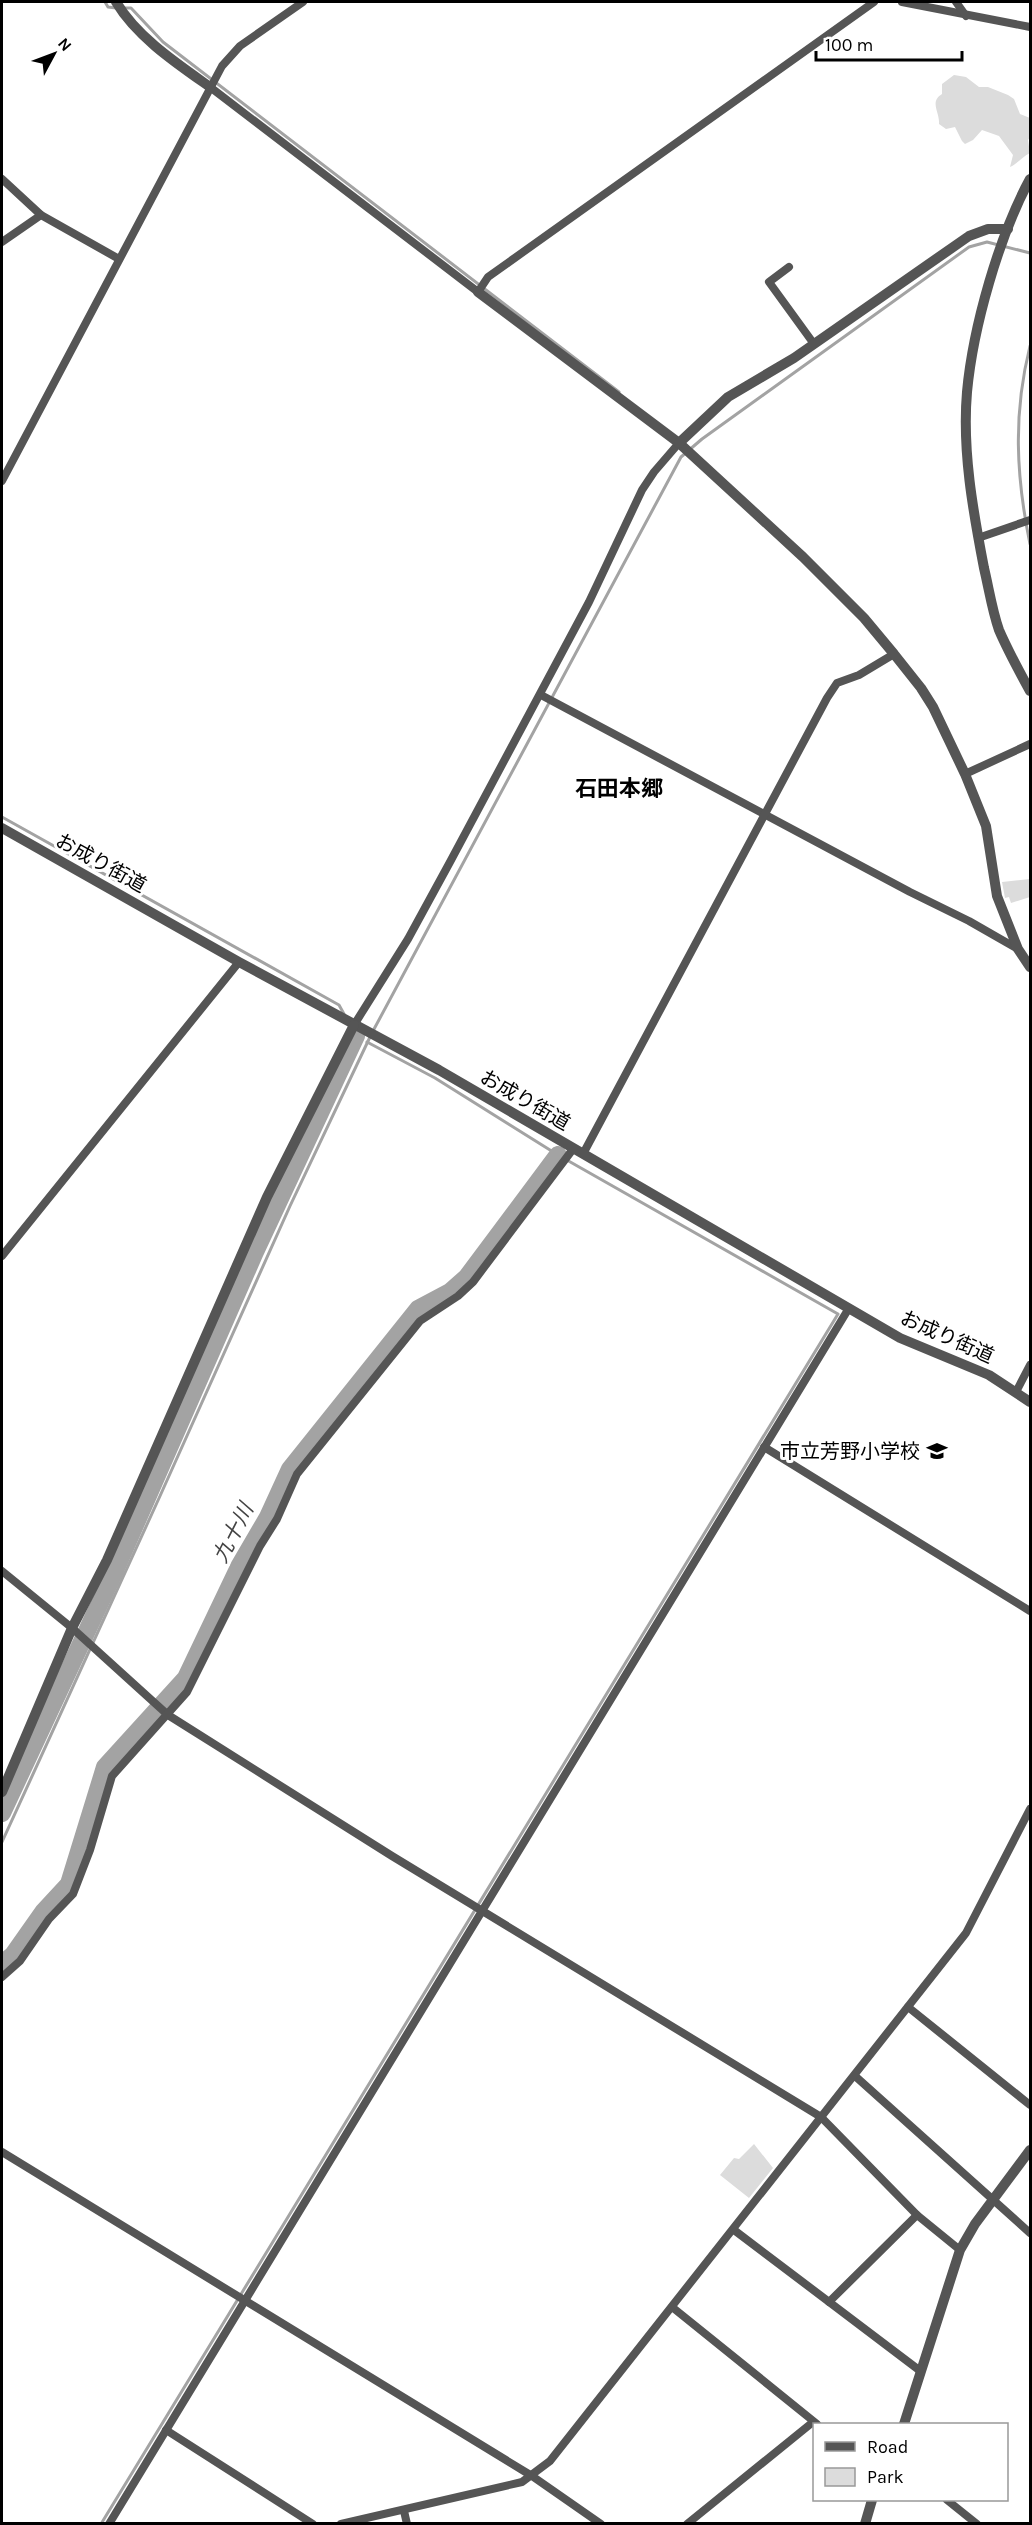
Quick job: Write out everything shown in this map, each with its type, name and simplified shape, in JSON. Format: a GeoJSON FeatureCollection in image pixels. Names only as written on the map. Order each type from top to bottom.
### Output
{"type":"FeatureCollection","features":[{"type":"Feature","properties":{"kind":"street"},"geometry":{"type":"LineString","coordinates":[[116,2],[122,12],[145,36],[175,62],[679,443],[864,618],[927,698],[965,774],[986,826],[997,896],[1018,949],[1030,966]]}},
{"type":"Feature","properties":{"kind":"street"},"geometry":{"type":"LineString","coordinates":[[2,481],[222,66],[240,46],[303,2]]}},
{"type":"Feature","properties":{"kind":"street"},"geometry":{"type":"LineString","coordinates":[[478,292],[488,277],[874,2]]}},
{"type":"Feature","properties":{"kind":"street"},"geometry":{"type":"LineString","coordinates":[[902,2],[1030,27]]}},
{"type":"Feature","properties":{"kind":"street"},"geometry":{"type":"LineString","coordinates":[[956,2],[966,15]]}},
{"type":"Feature","properties":{"kind":"street"},"geometry":{"type":"LineString","coordinates":[[2,179],[40,215],[119,259]]}},
{"type":"Feature","properties":{"kind":"street"},"geometry":{"type":"LineString","coordinates":[[1030,179],[1008,229],[979,320],[967,393],[970,476],[978,538],[999,630],[1030,691]]}},
{"type":"Feature","properties":{"kind":"street"},"geometry":{"type":"LineString","coordinates":[[2,242],[40,215]]}},
{"type":"Feature","properties":{"kind":"street"},"geometry":{"type":"LineString","coordinates":[[2,1792],[72,1628],[107,1560],[267,1197],[354,1024],[408,939],[541,695],[595,591],[642,490],[679,443],[728,396],[779,368],[969,236],[988,229],[1008,229]]}},
{"type":"Feature","properties":{"kind":"street"},"geometry":{"type":"LineString","coordinates":[[789,267],[769,282],[814,344]]}},
{"type":"Feature","properties":{"kind":"street"},"geometry":{"type":"LineString","coordinates":[[978,538],[1030,520]]}},
{"type":"Feature","properties":{"kind":"street"},"geometry":{"type":"LineString","coordinates":[[2,1977],[20,1961],[49,1919],[73,1894],[87,1859],[112,1776],[187,1692],[260,1546],[277,1519],[297,1474],[420,1321],[458,1296],[473,1282],[578,1151],[827,698],[837,683],[859,675],[894,654]]}},
{"type":"Feature","properties":{"kind":"street"},"geometry":{"type":"LineString","coordinates":[[541,695],[1018,949]]}},
{"type":"Feature","properties":{"kind":"street"},"geometry":{"type":"LineString","coordinates":[[965,774],[1030,744]]}},
{"type":"Feature","properties":{"kind":"street","name":"お成り街道"},"geometry":{"type":"LineString","coordinates":[[2,828],[239,962],[439,1070],[900,1338],[989,1375],[1030,1402]]}},
{"type":"Feature","properties":{"kind":"street"},"geometry":{"type":"LineString","coordinates":[[2,1256],[239,962]]}},
{"type":"Feature","properties":{"kind":"street"},"geometry":{"type":"LineString","coordinates":[[109,2523],[721,1523],[849,1308]]}},
{"type":"Feature","properties":{"kind":"street"},"geometry":{"type":"LineString","coordinates":[[1016,1392],[1030,1365]]}},
{"type":"Feature","properties":{"kind":"street"},"geometry":{"type":"LineString","coordinates":[[764,1448],[1030,1611]]}},
{"type":"Feature","properties":{"kind":"street"},"geometry":{"type":"LineString","coordinates":[[2,1571],[72,1628],[168,1715],[482,1911],[821,2117],[917,2215],[960,2250]]}},
{"type":"Feature","properties":{"kind":"street"},"geometry":{"type":"LineString","coordinates":[[340,2523],[404,2511],[522,2482],[550,2461],[855,2076],[973,1922],[1030,1809]]}},
{"type":"Feature","properties":{"kind":"street"},"geometry":{"type":"LineString","coordinates":[[908,2007],[1030,2105]]}},
{"type":"Feature","properties":{"kind":"street"},"geometry":{"type":"LineString","coordinates":[[855,2076],[1030,2233]]}},
{"type":"Feature","properties":{"kind":"street"},"geometry":{"type":"LineString","coordinates":[[904,2423],[960,2250],[1030,2150]]}},
{"type":"Feature","properties":{"kind":"street"},"geometry":{"type":"LineString","coordinates":[[2,2152],[532,2476],[601,2523]]}},
{"type":"Feature","properties":{"kind":"street"},"geometry":{"type":"LineString","coordinates":[[829,2302],[917,2215]]}},
{"type":"Feature","properties":{"kind":"street"},"geometry":{"type":"LineString","coordinates":[[734,2230],[920,2370]]}},
{"type":"Feature","properties":{"kind":"street"},"geometry":{"type":"LineString","coordinates":[[672,2307],[815,2423]]}},
{"type":"Feature","properties":{"kind":"street"},"geometry":{"type":"LineString","coordinates":[[687,2523],[813,2425]]}},
{"type":"Feature","properties":{"kind":"street"},"geometry":{"type":"LineString","coordinates":[[166,2430],[313,2523]]}},
{"type":"Feature","properties":{"kind":"street"},"geometry":{"type":"LineString","coordinates":[[865,2523],[871,2501]]}},
{"type":"Feature","properties":{"kind":"street"},"geometry":{"type":"LineString","coordinates":[[950,2501],[977,2523]]}},
{"type":"Feature","properties":{"kind":"street"},"geometry":{"type":"LineString","coordinates":[[404,2511],[407,2523]]}},
{"type":"Feature","properties":{"kind":"green space"},"geometry":{"type":"Polygon","coordinates":[[[954,75],[966,77],[979,87],[988,87],[1014,99],[1020,114],[1030,118],[1028,140],[1030,153],[1010,167],[1013,155],[999,136],[982,130],[973,140],[965,144],[955,127],[946,129],[939,124],[936,100],[942,94],[942,84],[954,75]]]}},
{"type":"Feature","properties":{"kind":"green space"},"geometry":{"type":"Polygon","coordinates":[[[1030,879],[1030,897],[1011,903],[1009,897],[1005,898],[1002,882],[1030,879]]]}},
{"type":"Feature","properties":{"kind":"green space"},"geometry":{"type":"Polygon","coordinates":[[[754,2144],[773,2168],[749,2198],[720,2175],[734,2158],[739,2159],[754,2144]]]}},
{"type":"Feature","properties":{"kind":"waterway"},"geometry":{"type":"LineString","coordinates":[[105,2],[108,7],[116,8]]}},
{"type":"Feature","properties":{"kind":"waterway"},"geometry":{"type":"LineString","coordinates":[[123,8],[131,8],[163,42],[619,392]]}},
{"type":"Feature","properties":{"kind":"waterway"},"geometry":{"type":"LineString","coordinates":[[373,1031],[681,457],[702,439],[969,247],[987,242],[1030,253]]}},
{"type":"Feature","properties":{"kind":"waterway"},"geometry":{"type":"LineString","coordinates":[[1030,346],[1021,396],[1018,445],[1025,519],[1030,544]]}},
{"type":"Feature","properties":{"kind":"waterway"},"geometry":{"type":"LineString","coordinates":[[2,817],[339,1005],[344,1014]]}},
{"type":"Feature","properties":{"kind":"waterway"},"geometry":{"type":"LineString","coordinates":[[2,1813],[114,1573],[255,1252],[356,1036]]}},
{"type":"Feature","properties":{"kind":"waterway"},"geometry":{"type":"LineString","coordinates":[[2,1842],[290,1206],[370,1037]]}},
{"type":"Feature","properties":{"kind":"waterway"},"geometry":{"type":"LineString","coordinates":[[101,2524],[838,1314],[558,1155],[435,1078],[367,1042]]}},
{"type":"Feature","properties":{"kind":"waterway","name":"九十川"},"geometry":{"type":"LineString","coordinates":[[2,1964],[13,1955],[44,1911],[69,1884],[105,1767],[186,1678],[240,1565],[268,1517],[290,1469],[418,1309],[450,1292],[467,1277],[558,1155]]}},
{"type":"Feature","properties":{"kind":"place","name":"市立芳野小学校"},"geometry":{"type":"Point","coordinates":[937,1451]}},
{"type":"Feature","properties":{"kind":"district","name":"石田本郷"},"geometry":{"type":"Point","coordinates":[619,789]}}]}
